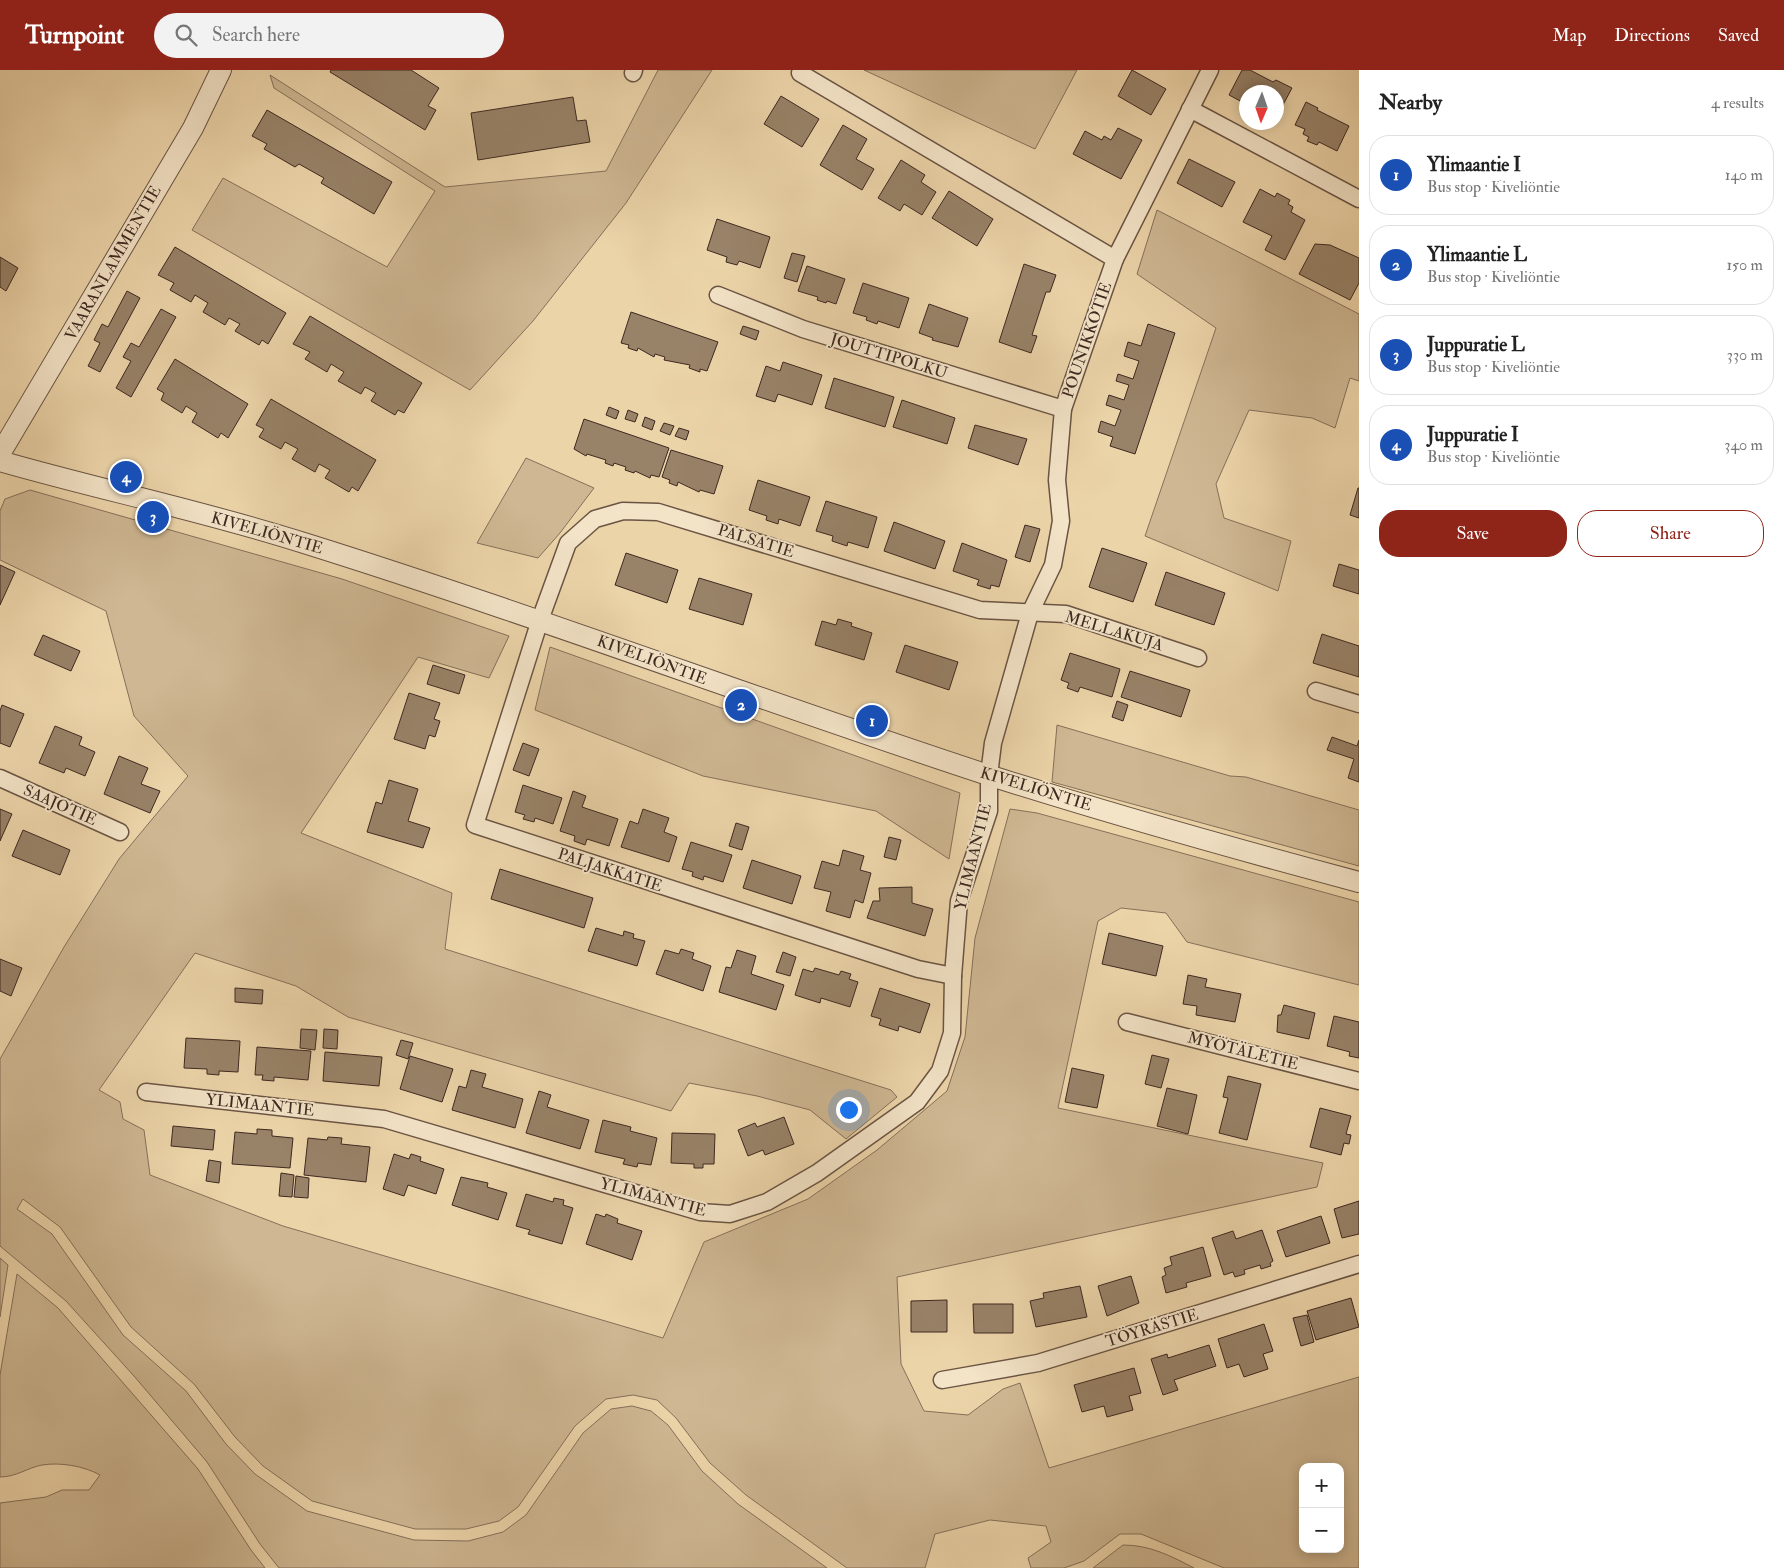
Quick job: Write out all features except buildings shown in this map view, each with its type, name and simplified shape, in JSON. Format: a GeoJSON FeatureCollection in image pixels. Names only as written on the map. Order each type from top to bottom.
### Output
{"type":"FeatureCollection","features":[{"type":"Feature","properties":{"kind":"street","name":"VAARANLAMMENTIE"},"geometry":{"type":"LineString","coordinates":[[0,454],[193,128],[221,70]]}},
{"type":"Feature","properties":{"kind":"street","name":"POUNIKKOTIE"},"geometry":{"type":"LineString","coordinates":[[989,775],[993,743],[1030,612],[1053,565],[1061,521],[1057,480],[1063,409],[1115,259],[1210,70]]}},
{"type":"Feature","properties":{"kind":"street"},"geometry":{"type":"LineString","coordinates":[[800,73],[1115,259]]}},
{"type":"Feature","properties":{"kind":"street"},"geometry":{"type":"LineString","coordinates":[[1190,109],[1359,199]]}},
{"type":"Feature","properties":{"kind":"street","name":"JOUTTIPOLKU"},"geometry":{"type":"LineString","coordinates":[[718,295],[803,329],[1063,409]]}},
{"type":"Feature","properties":{"kind":"street","name":"KIVELIÖNTIE"},"geometry":{"type":"LineString","coordinates":[[0,461],[240,523],[540,620],[711,681],[989,775],[1238,850],[1359,882]]}},
{"type":"Feature","properties":{"kind":"street","name":"PALSATIE"},"geometry":{"type":"LineString","coordinates":[[540,620],[568,543],[595,520],[623,511],[658,512],[980,610],[1030,612]]}},
{"type":"Feature","properties":{"kind":"street","name":"MELLAKUJA"},"geometry":{"type":"LineString","coordinates":[[1030,612],[1066,614],[1198,658]]}},
{"type":"Feature","properties":{"kind":"street","name":"PALJAKKATIE"},"geometry":{"type":"LineString","coordinates":[[540,620],[475,825],[918,969],[952,976]]}},
{"type":"Feature","properties":{"kind":"street"},"geometry":{"type":"LineString","coordinates":[[1316,692],[1359,704]]}},
{"type":"Feature","properties":{"kind":"street","name":"YLIMAANTIE"},"geometry":{"type":"LineString","coordinates":[[146,1092],[384,1119],[700,1212],[730,1214],[767,1202],[817,1173],[917,1102],[940,1071],[952,1033],[952,976],[959,901],[989,811],[989,775]]}},
{"type":"Feature","properties":{"kind":"street","name":"SAAJOTIE"},"geometry":{"type":"LineString","coordinates":[[0,778],[120,832]]}},
{"type":"Feature","properties":{"kind":"street","name":"MYÖTÄLETIE"},"geometry":{"type":"LineString","coordinates":[[1128,1022],[1359,1081]]}},
{"type":"Feature","properties":{"kind":"street","name":"TÖYRÄSTIE"},"geometry":{"type":"LineString","coordinates":[[942,1380],[1038,1363],[1359,1264]]}},
{"type":"Feature","properties":{"kind":"shaded area"},"geometry":{"type":"Polygon","coordinates":[[[658,70],[712,70],[626,203],[533,321],[470,390],[192,230],[223,178],[387,267],[435,191],[274,88],[270,75],[445,187],[606,171],[658,70]]]}},
{"type":"Feature","properties":{"kind":"shaded area"},"geometry":{"type":"Polygon","coordinates":[[[864,70],[1077,70],[1035,149],[864,70]]]}},
{"type":"Feature","properties":{"kind":"shaded area"},"geometry":{"type":"Polygon","coordinates":[[[1157,210],[1359,314],[1359,381],[1350,378],[1335,428],[1312,418],[1249,410],[1216,484],[1224,518],[1291,541],[1278,591],[1145,536],[1216,328],[1137,274],[1157,210]]]}},
{"type":"Feature","properties":{"kind":"shaded area"},"geometry":{"type":"Polygon","coordinates":[[[526,458],[594,488],[560,533],[538,558],[477,543],[526,458]]]}},
{"type":"Feature","properties":{"kind":"shaded area"},"geometry":{"type":"Polygon","coordinates":[[[30,490],[342,579],[509,636],[489,678],[418,657],[301,833],[452,893],[445,949],[891,1090],[897,1097],[846,1139],[810,1110],[757,1096],[689,1083],[671,1111],[348,1017],[296,986],[195,953],[99,1090],[120,1102],[123,1119],[144,1130],[150,1175],[283,1226],[663,1338],[704,1242],[808,1199],[877,1150],[947,1091],[965,1037],[975,938],[1010,809],[1037,813],[1359,902],[1359,985],[1187,942],[1166,913],[1121,908],[1098,921],[1058,1108],[1323,1163],[1317,1187],[897,1277],[901,1364],[924,1411],[968,1415],[1003,1389],[1020,1383],[1049,1468],[1359,1377],[1359,1568],[1224,1568],[1141,1534],[1120,1534],[1084,1561],[1064,1568],[1031,1568],[1028,1558],[1051,1542],[1046,1526],[990,1520],[935,1534],[925,1568],[847,1568],[746,1495],[710,1463],[676,1418],[657,1400],[633,1395],[606,1399],[575,1426],[518,1507],[499,1521],[466,1529],[415,1529],[312,1501],[263,1466],[235,1437],[194,1384],[131,1327],[60,1227],[23,1199],[17,1209],[52,1234],[123,1335],[186,1391],[226,1444],[255,1474],[307,1511],[414,1540],[468,1541],[503,1532],[526,1515],[583,1433],[611,1409],[632,1406],[651,1411],[668,1425],[702,1471],[738,1504],[827,1568],[279,1568],[260,1544],[207,1462],[134,1376],[66,1301],[0,1246],[0,1059],[64,947],[119,859],[188,776],[134,716],[106,611],[0,560],[0,511],[5,499],[30,490]]]}},
{"type":"Feature","properties":{"kind":"shaded area"},"geometry":{"type":"Polygon","coordinates":[[[550,647],[960,793],[949,859],[876,811],[703,776],[535,710],[550,647]]]}},
{"type":"Feature","properties":{"kind":"shaded area"},"geometry":{"type":"Polygon","coordinates":[[[1057,725],[1230,776],[1246,777],[1359,810],[1359,866],[1052,782],[1057,725]]]}},
{"type":"Feature","properties":{"kind":"shaded area"},"geometry":{"type":"Polygon","coordinates":[[[0,1258],[8,1265],[0,1317],[0,1258]]]}},
{"type":"Feature","properties":{"kind":"shaded area"},"geometry":{"type":"Polygon","coordinates":[[[17,1274],[58,1308],[198,1469],[251,1550],[265,1568],[0,1568],[0,1503],[46,1497],[62,1490],[89,1490],[100,1475],[79,1467],[56,1464],[42,1465],[11,1476],[0,1477],[0,1375],[17,1274]]]}},
{"type":"Feature","properties":{"kind":"shaded area"},"geometry":{"type":"Polygon","coordinates":[[[1123,1545],[1151,1549],[1169,1555],[1194,1568],[1093,1568],[1123,1545]]]}},
{"type":"Feature","properties":{"kind":"place","name":"Juppuratie I"},"geometry":{"type":"Point","coordinates":[126,477]}},
{"type":"Feature","properties":{"kind":"place","name":"Juppuratie L"},"geometry":{"type":"Point","coordinates":[153,517]}},
{"type":"Feature","properties":{"kind":"place","name":"Ylimaantie L"},"geometry":{"type":"Point","coordinates":[741,705]}},
{"type":"Feature","properties":{"kind":"place","name":"Ylimaantie I"},"geometry":{"type":"Point","coordinates":[872,721]}}]}
